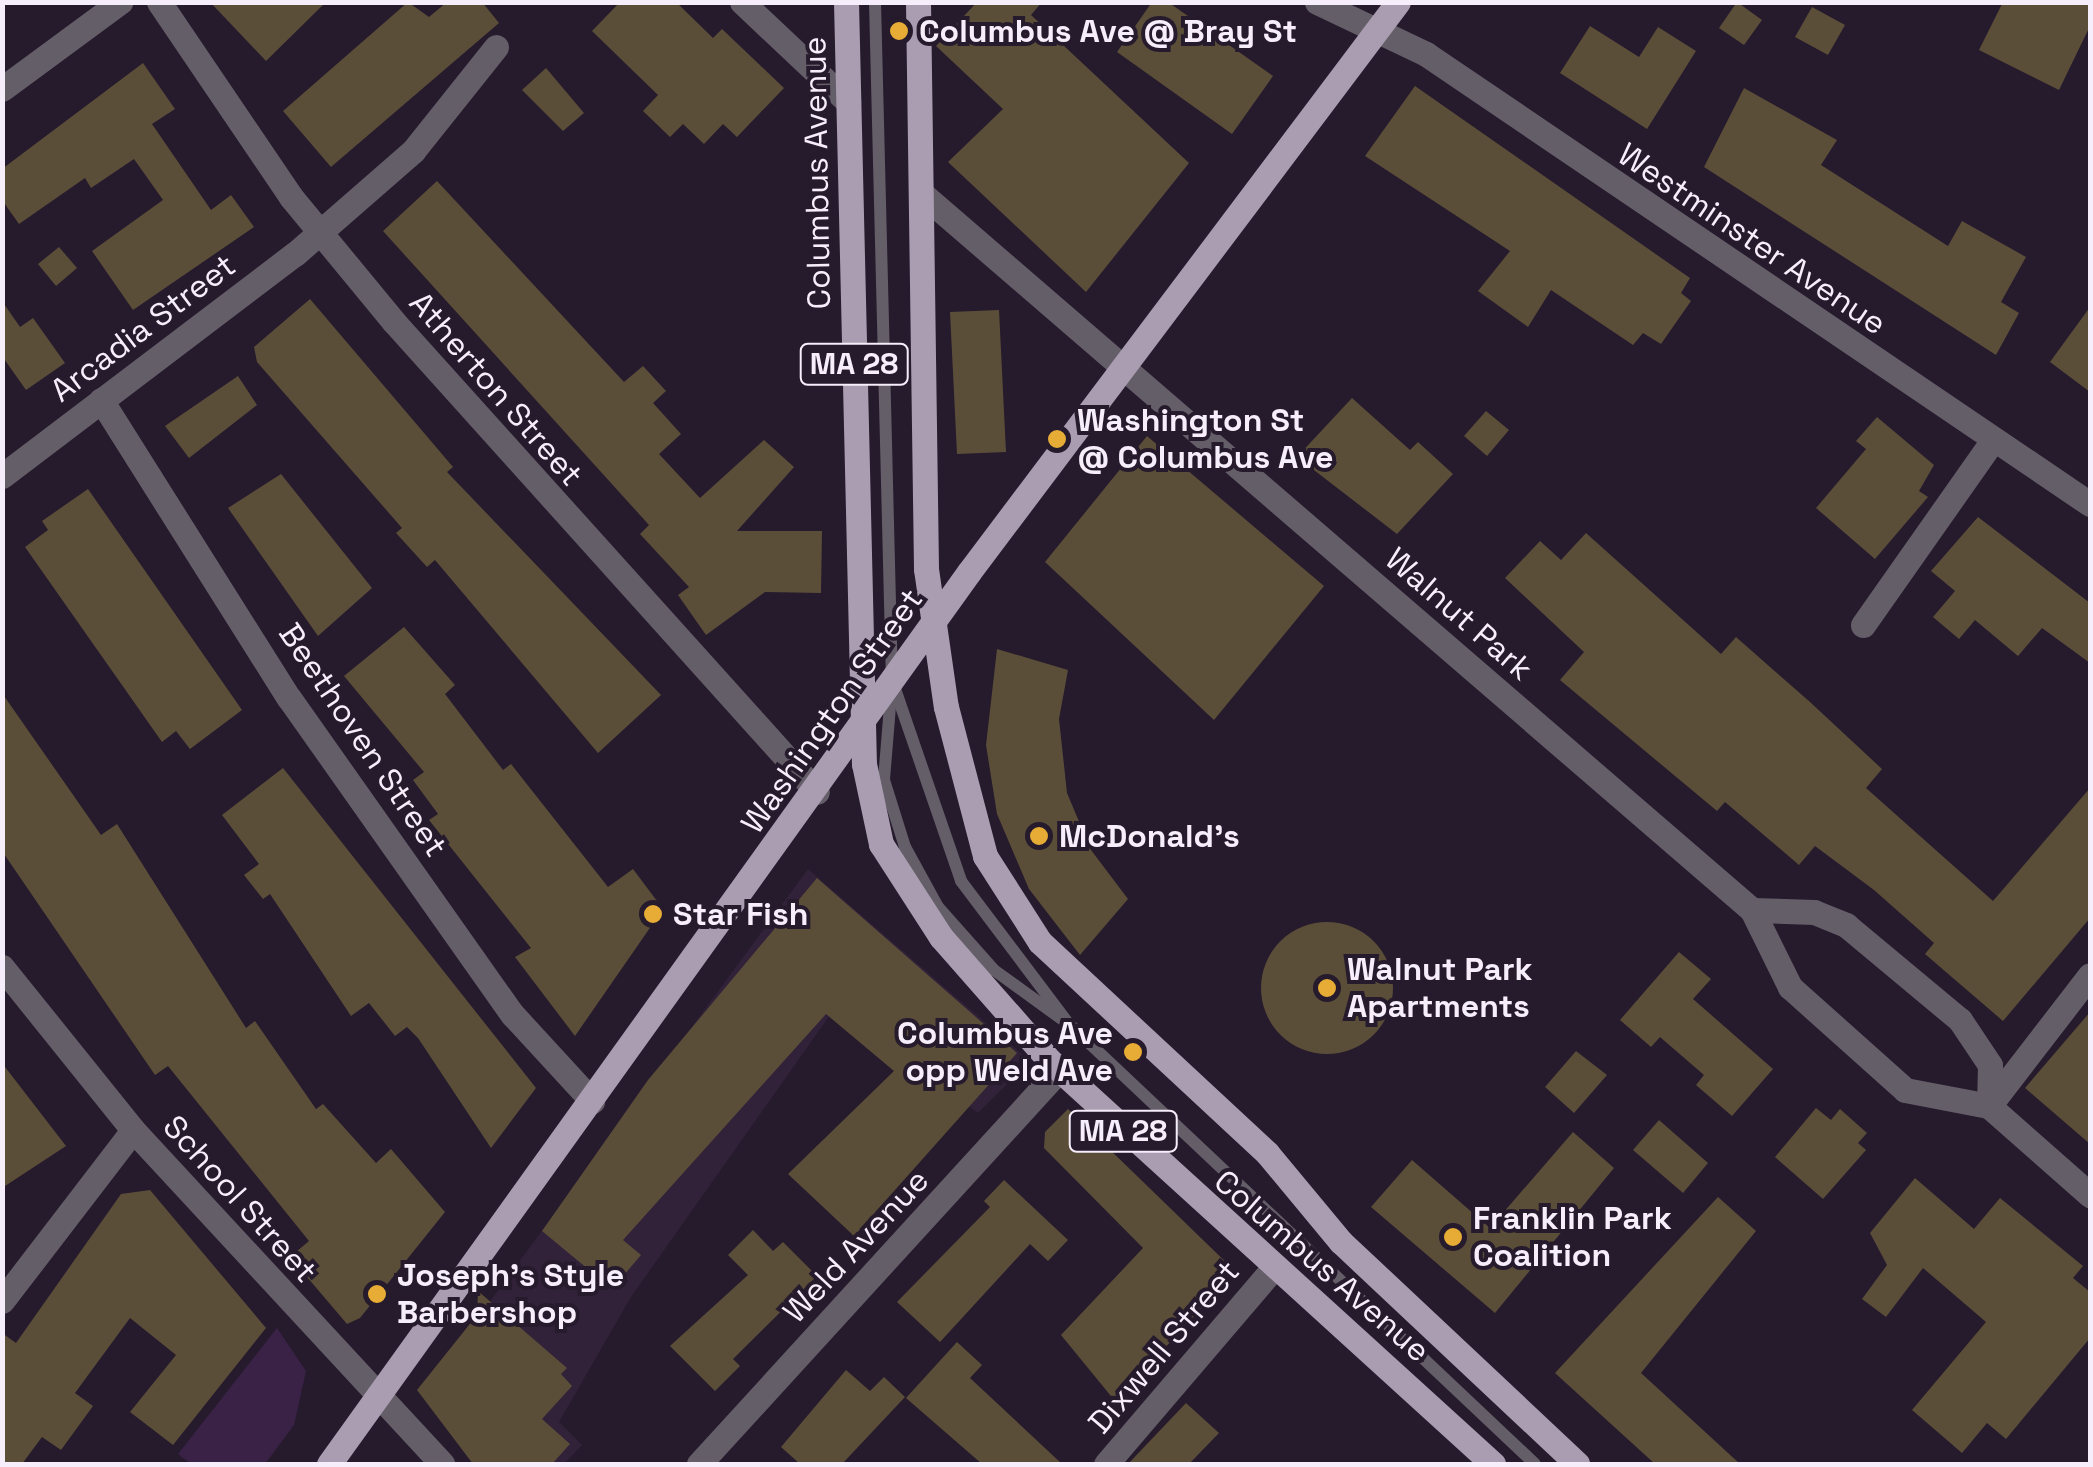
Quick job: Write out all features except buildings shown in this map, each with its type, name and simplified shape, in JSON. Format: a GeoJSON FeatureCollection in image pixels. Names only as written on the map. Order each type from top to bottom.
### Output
{"type":"FeatureCollection","features":[{"type":"Feature","properties":{"kind":"main road","name":"Columbus Avenue"},"geometry":{"type":"LineString","coordinates":[[846,2],[863,725],[871,815],[893,868],[953,953],[1059,1070],[1272,1271],[1493,1464]]}},
{"type":"Feature","properties":{"kind":"main road","name":"Columbus Avenue"},"geometry":{"type":"LineString","coordinates":[[918,2],[933,624],[970,815],[1023,922],[1577,1464]]}},
{"type":"Feature","properties":{"kind":"main road","name":"Washington Street"},"geometry":{"type":"LineString","coordinates":[[329,1464],[377,1392],[817,792],[933,624],[1398,2]]}},
{"type":"Feature","properties":{"kind":"street"},"geometry":{"type":"LineString","coordinates":[[2,89],[120,2]]}},
{"type":"Feature","properties":{"kind":"street","name":"Atherton Street"},"geometry":{"type":"LineString","coordinates":[[159,2],[318,228],[601,561],[817,792]]}},
{"type":"Feature","properties":{"kind":"street"},"geometry":{"type":"LineString","coordinates":[[742,2],[848,102]]}},
{"type":"Feature","properties":{"kind":"street","name":"Westminster Avenue"},"geometry":{"type":"LineString","coordinates":[[1317,2],[1378,29],[2090,504]]}},
{"type":"Feature","properties":{"kind":"street","name":"Arcadia Street"},"geometry":{"type":"LineString","coordinates":[[2,476],[413,151],[496,47]]}},
{"type":"Feature","properties":{"kind":"street","name":"Walnut Park"},"geometry":{"type":"LineString","coordinates":[[921,193],[1121,372],[1752,910],[1790,987],[1905,1090],[1989,1106]]}},
{"type":"Feature","properties":{"kind":"street","name":"Beethoven Street"},"geometry":{"type":"LineString","coordinates":[[101,400],[289,698],[513,1015],[592,1101]]}},
{"type":"Feature","properties":{"kind":"street"},"geometry":{"type":"LineString","coordinates":[[1863,625],[1993,440]]}},
{"type":"Feature","properties":{"kind":"street"},"geometry":{"type":"LineString","coordinates":[[1752,910],[1814,912],[1846,925],[1960,1020],[1990,1065],[1989,1106]]}},
{"type":"Feature","properties":{"kind":"street","name":"School Street"},"geometry":{"type":"LineString","coordinates":[[2,967],[133,1130],[442,1464]]}},
{"type":"Feature","properties":{"kind":"street"},"geometry":{"type":"LineString","coordinates":[[1989,1106],[2090,975]]}},
{"type":"Feature","properties":{"kind":"street","name":"Weld Avenue"},"geometry":{"type":"LineString","coordinates":[[699,1464],[1059,1070]]}},
{"type":"Feature","properties":{"kind":"street"},"geometry":{"type":"LineString","coordinates":[[1989,1106],[2090,1194]]}},
{"type":"Feature","properties":{"kind":"street"},"geometry":{"type":"LineString","coordinates":[[2,1301],[133,1130]]}},
{"type":"Feature","properties":{"kind":"street","name":"Dixwell Street"},"geometry":{"type":"LineString","coordinates":[[1106,1464],[1272,1271]]}},
{"type":"Feature","properties":{"kind":"lane","name":"Columbus Avenue"},"geometry":{"type":"LineString","coordinates":[[875,2],[892,682],[884,780],[914,868],[979,955],[1070,1025],[1535,1464]]}},
{"type":"Feature","properties":{"kind":"lane","name":"Columbus Avenue"},"geometry":{"type":"LineString","coordinates":[[892,682],[961,881],[1070,1025]]}},
{"type":"Feature","properties":{"kind":"shaded area"},"geometry":{"type":"Polygon","coordinates":[[[808,869],[1030,1061],[978,1113],[835,1008],[631,1297],[559,1422],[582,1445],[564,1464],[496,1464],[424,1391],[808,869]]]}},
{"type":"Feature","properties":{"kind":"shaded area"},"geometry":{"type":"Polygon","coordinates":[[[277,1328],[306,1371],[294,1425],[265,1464],[191,1464],[178,1454],[277,1328]]]}},
{"type":"Feature","properties":{"kind":"place","name":"Columbus Ave @ Bray St"},"geometry":{"type":"Point","coordinates":[899,31]}},
{"type":"Feature","properties":{"kind":"place","name":"Washington St @ Columbus Ave"},"geometry":{"type":"Point","coordinates":[1057,439]}},
{"type":"Feature","properties":{"kind":"place","name":"McDonald's"},"geometry":{"type":"Point","coordinates":[1039,836]}},
{"type":"Feature","properties":{"kind":"place","name":"Star Fish"},"geometry":{"type":"Point","coordinates":[653,914]}},
{"type":"Feature","properties":{"kind":"place","name":"Walnut Park Apartments"},"geometry":{"type":"Point","coordinates":[1327,988]}},
{"type":"Feature","properties":{"kind":"place","name":"Columbus Ave opp Weld Ave"},"geometry":{"type":"Point","coordinates":[1133,1052]}},
{"type":"Feature","properties":{"kind":"place","name":"Franklin Park Coalition"},"geometry":{"type":"Point","coordinates":[1453,1237]}},
{"type":"Feature","properties":{"kind":"place","name":"Joseph's Style Barbershop"},"geometry":{"type":"Point","coordinates":[377,1294]}}]}
